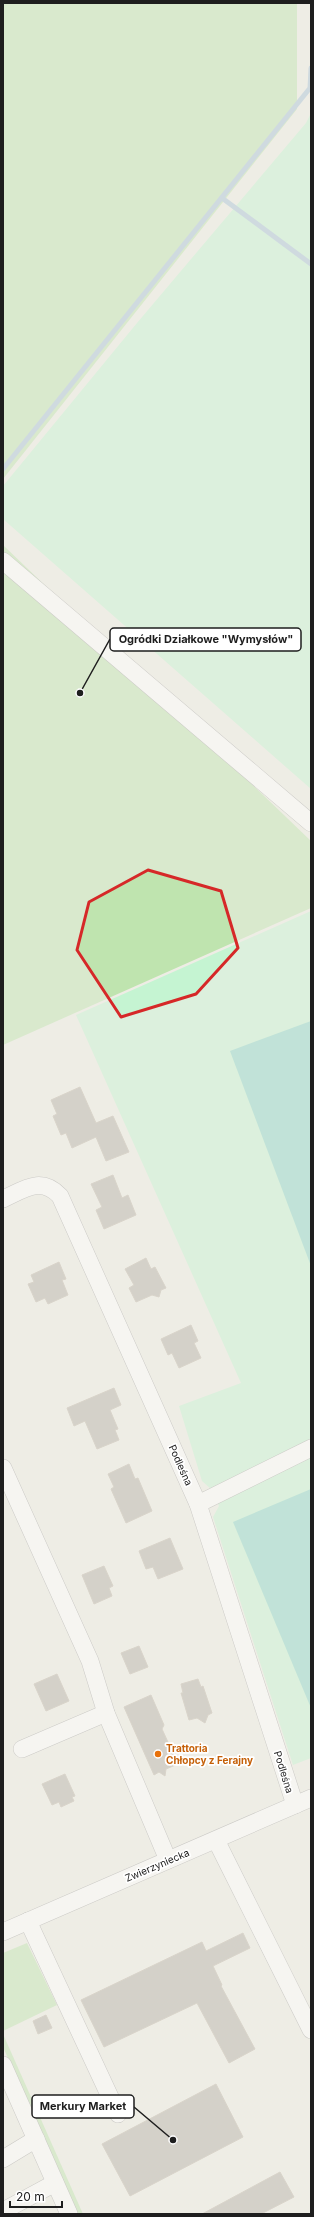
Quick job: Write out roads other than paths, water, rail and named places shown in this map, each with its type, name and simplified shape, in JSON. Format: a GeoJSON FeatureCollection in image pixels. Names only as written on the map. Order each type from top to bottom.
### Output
{"type":"FeatureCollection","features":[{"type":"Feature","properties":{"kind":"street"},"geometry":{"type":"LineString","coordinates":[[3,561],[311,823]]}},
{"type":"Feature","properties":{"kind":"street","name":"Podleśna"},"geometry":{"type":"LineString","coordinates":[[3,1199],[32,1186],[43,1185],[53,1189],[60,1196],[198,1504],[295,1805]]}},
{"type":"Feature","properties":{"kind":"street"},"geometry":{"type":"LineString","coordinates":[[198,1504],[311,1448]]}},
{"type":"Feature","properties":{"kind":"street"},"geometry":{"type":"LineString","coordinates":[[5,1474],[90,1661],[106,1713],[168,1860]]}},
{"type":"Feature","properties":{"kind":"street"},"geometry":{"type":"LineString","coordinates":[[22,1749],[106,1713]]}},
{"type":"Feature","properties":{"kind":"street","name":"Zwierzyniecka"},"geometry":{"type":"LineString","coordinates":[[3,1932],[311,1798]]}},
{"type":"Feature","properties":{"kind":"street"},"geometry":{"type":"LineString","coordinates":[[216,1840],[311,2030]]}},
{"type":"Feature","properties":{"kind":"street"},"geometry":{"type":"LineString","coordinates":[[28,1921],[118,2114]]}},
{"type":"Feature","properties":{"kind":"street"},"geometry":{"type":"LineString","coordinates":[[3,2065],[69,2214]]}},
{"type":"Feature","properties":{"kind":"street"},"geometry":{"type":"LineString","coordinates":[[3,2159],[36,2139]]}},
{"type":"Feature","properties":{"kind":"street"},"geometry":{"type":"LineString","coordinates":[[3,2211],[55,2183]]}},
{"type":"Feature","properties":{"kind":"waterway"},"geometry":{"type":"LineString","coordinates":[[3,469],[310,88],[311,68]]}},
{"type":"Feature","properties":{"kind":"waterway"},"geometry":{"type":"LineString","coordinates":[[222,198],[311,264]]}},
{"type":"Feature","properties":{"kind":"place","name":"Ogródki Działkowe \"Wymysłów\""},"geometry":{"type":"Point","coordinates":[80,693]}},
{"type":"Feature","properties":{"kind":"place","name":"Trattoria Chłopcy z Ferajny"},"geometry":{"type":"Point","coordinates":[158,1754]}},
{"type":"Feature","properties":{"kind":"place","name":"Merkury Market"},"geometry":{"type":"Point","coordinates":[173,2140]}}]}
